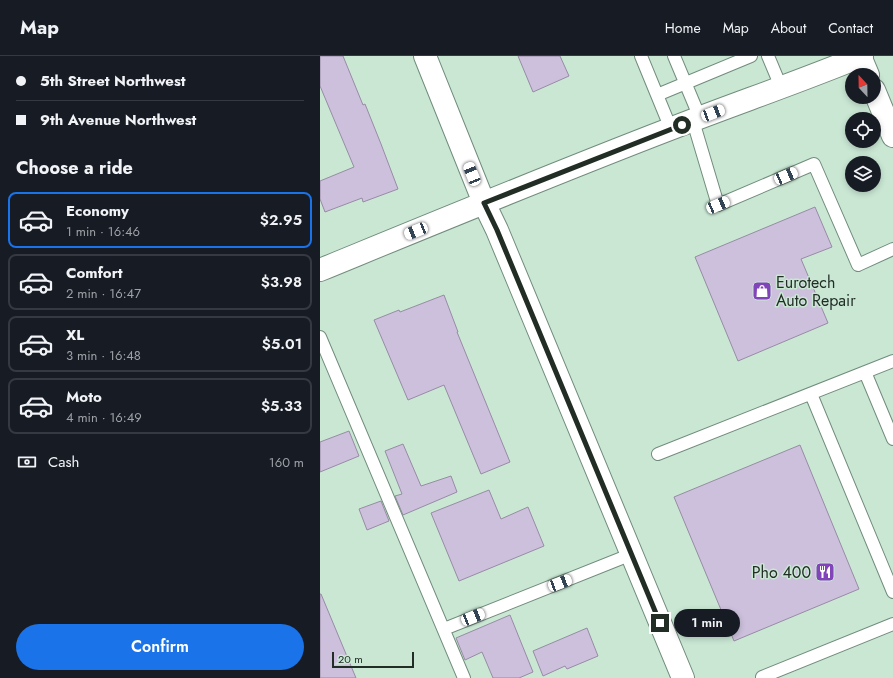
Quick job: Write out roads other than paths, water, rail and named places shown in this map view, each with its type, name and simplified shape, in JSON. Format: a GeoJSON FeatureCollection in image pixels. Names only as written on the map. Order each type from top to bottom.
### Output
{"type":"FeatureCollection","features":[{"type":"Feature","properties":{"kind":"street"},"geometry":{"type":"LineString","coordinates":[[425,56],[484,203],[497,230],[683,678]]}},
{"type":"Feature","properties":{"kind":"street"},"geometry":{"type":"LineString","coordinates":[[320,270],[671,129],[806,78],[863,61]]}},
{"type":"Feature","properties":{"kind":"street"},"geometry":{"type":"LineString","coordinates":[[880,104],[893,136]]}},
{"type":"Feature","properties":{"kind":"lane"},"geometry":{"type":"LineString","coordinates":[[641,56],[671,129]]}},
{"type":"Feature","properties":{"kind":"lane"},"geometry":{"type":"LineString","coordinates":[[674,56],[686,83],[718,205],[814,164],[858,265],[893,249]]}},
{"type":"Feature","properties":{"kind":"lane"},"geometry":{"type":"LineString","coordinates":[[657,95],[751,56]]}},
{"type":"Feature","properties":{"kind":"lane"},"geometry":{"type":"LineString","coordinates":[[768,56],[781,87]]}},
{"type":"Feature","properties":{"kind":"lane"},"geometry":{"type":"LineString","coordinates":[[320,337],[464,678]]}},
{"type":"Feature","properties":{"kind":"lane"},"geometry":{"type":"LineString","coordinates":[[658,454],[893,361]]}},
{"type":"Feature","properties":{"kind":"lane"},"geometry":{"type":"LineString","coordinates":[[865,372],[893,439]]}},
{"type":"Feature","properties":{"kind":"lane"},"geometry":{"type":"LineString","coordinates":[[811,394],[893,592]]}},
{"type":"Feature","properties":{"kind":"lane"},"geometry":{"type":"LineString","coordinates":[[444,629],[632,554]]}},
{"type":"Feature","properties":{"kind":"lane"},"geometry":{"type":"LineString","coordinates":[[762,677],[893,624]]}},
{"type":"Feature","properties":{"kind":"place","name":"Eurotech Auto Repair"},"geometry":{"type":"Point","coordinates":[762,291]}},
{"type":"Feature","properties":{"kind":"place","name":"Pho 400"},"geometry":{"type":"Point","coordinates":[825,572]}}]}
